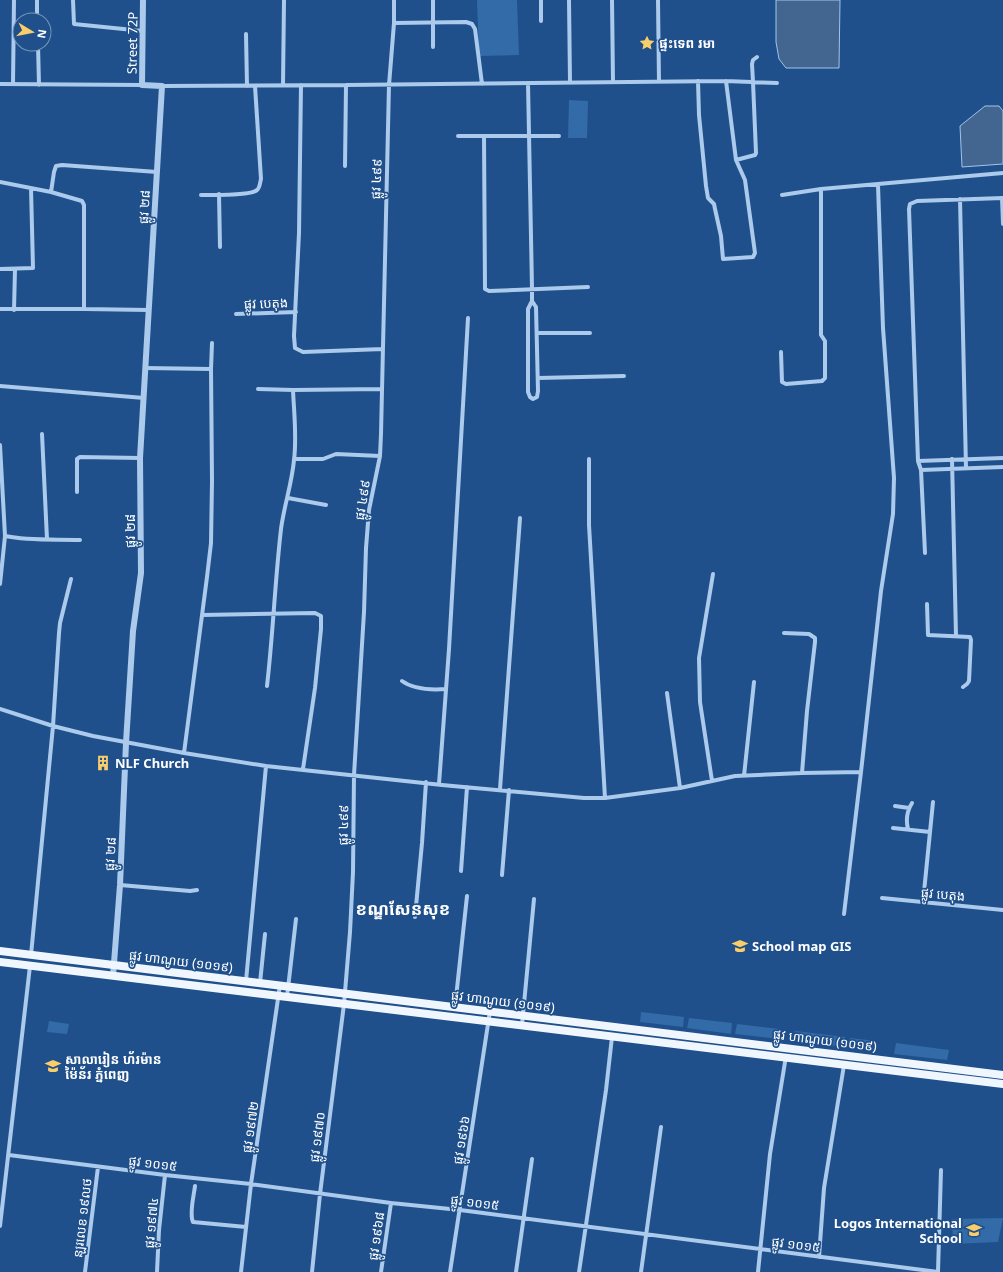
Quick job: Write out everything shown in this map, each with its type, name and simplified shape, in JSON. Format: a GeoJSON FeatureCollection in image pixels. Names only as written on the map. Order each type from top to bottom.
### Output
{"type":"FeatureCollection","features":[{"type":"Feature","properties":{"kind":"main road","name":"ផ្លូវ ហាណូយ (១០១៩)"},"geometry":{"type":"LineString","coordinates":[[0,951],[1003,1075]]}},
{"type":"Feature","properties":{"kind":"main road","name":"ផ្លូវ ហាណូយ (១០១៩)"},"geometry":{"type":"LineString","coordinates":[[0,962],[1003,1084]]}},
{"type":"Feature","properties":{"kind":"street"},"geometry":{"type":"LineString","coordinates":[[13,84],[14,0]]}},
{"type":"Feature","properties":{"kind":"street"},"geometry":{"type":"LineString","coordinates":[[37,0],[37,12]]}},
{"type":"Feature","properties":{"kind":"street"},"geometry":{"type":"LineString","coordinates":[[73,0],[74,24],[143,31]]}},
{"type":"Feature","properties":{"kind":"street","name":"Street 72P"},"geometry":{"type":"LineString","coordinates":[[142,86],[144,0]]}},
{"type":"Feature","properties":{"kind":"street"},"geometry":{"type":"LineString","coordinates":[[283,86],[284,0]]}},
{"type":"Feature","properties":{"kind":"street","name":"ផ្លូវ ៤៩៩"},"geometry":{"type":"LineString","coordinates":[[344,1004],[350,932],[353,872],[354,775],[369,510],[380,456],[389,85],[394,23],[394,0]]}},
{"type":"Feature","properties":{"kind":"street"},"geometry":{"type":"LineString","coordinates":[[433,0],[433,47]]}},
{"type":"Feature","properties":{"kind":"street"},"geometry":{"type":"LineString","coordinates":[[541,0],[541,21]]}},
{"type":"Feature","properties":{"kind":"street"},"geometry":{"type":"LineString","coordinates":[[569,0],[570,82]]}},
{"type":"Feature","properties":{"kind":"street"},"geometry":{"type":"LineString","coordinates":[[612,0],[613,82]]}},
{"type":"Feature","properties":{"kind":"street"},"geometry":{"type":"LineString","coordinates":[[658,0],[659,82]]}},
{"type":"Feature","properties":{"kind":"street"},"geometry":{"type":"LineString","coordinates":[[394,23],[466,22],[472,24],[475,30],[482,84]]}},
{"type":"Feature","properties":{"kind":"street"},"geometry":{"type":"LineString","coordinates":[[246,34],[247,86]]}},
{"type":"Feature","properties":{"kind":"street"},"geometry":{"type":"LineString","coordinates":[[38,52],[39,85]]}},
{"type":"Feature","properties":{"kind":"street"},"geometry":{"type":"LineString","coordinates":[[736,160],[755,155],[756,153],[752,64],[753,60],[757,57]]}},
{"type":"Feature","properties":{"kind":"street"},"geometry":{"type":"LineString","coordinates":[[0,84],[283,86],[698,81],[777,83]]}},
{"type":"Feature","properties":{"kind":"street"},"geometry":{"type":"LineString","coordinates":[[698,81],[699,115],[706,186],[708,198],[714,204],[721,236],[723,259],[753,257],[755,253],[745,180],[736,160],[726,81]]}},
{"type":"Feature","properties":{"kind":"street"},"geometry":{"type":"LineString","coordinates":[[528,83],[532,288],[532,301],[528,309],[528,392],[530,398],[533,399],[537,397],[538,378],[536,307],[532,301]]}},
{"type":"Feature","properties":{"kind":"street"},"geometry":{"type":"LineString","coordinates":[[301,85],[300,226],[294,343],[295,348],[302,352],[383,349]]}},
{"type":"Feature","properties":{"kind":"street"},"geometry":{"type":"LineString","coordinates":[[345,166],[346,85]]}},
{"type":"Feature","properties":{"kind":"street","name":"ផ្លូវ ២៨"},"geometry":{"type":"LineString","coordinates":[[114,976],[133,631],[141,573],[140,458],[162,86]]}},
{"type":"Feature","properties":{"kind":"street"},"geometry":{"type":"LineString","coordinates":[[201,195],[253,192],[259,187],[261,179],[256,86]]}},
{"type":"Feature","properties":{"kind":"street"},"geometry":{"type":"LineString","coordinates":[[458,136],[559,136]]}},
{"type":"Feature","properties":{"kind":"street"},"geometry":{"type":"LineString","coordinates":[[484,136],[485,289],[588,286]]}},
{"type":"Feature","properties":{"kind":"street"},"geometry":{"type":"LineString","coordinates":[[50,192],[56,166],[62,165],[157,172]]}},
{"type":"Feature","properties":{"kind":"street"},"geometry":{"type":"LineString","coordinates":[[782,195],[821,189],[1003,173]]}},
{"type":"Feature","properties":{"kind":"street"},"geometry":{"type":"LineString","coordinates":[[0,182],[50,192],[82,201],[84,205],[84,309]]}},
{"type":"Feature","properties":{"kind":"street"},"geometry":{"type":"LineString","coordinates":[[844,914],[862,772],[881,591],[894,499],[894,478],[883,328],[878,185]]}},
{"type":"Feature","properties":{"kind":"street"},"geometry":{"type":"LineString","coordinates":[[0,269],[33,268],[31,188]]}},
{"type":"Feature","properties":{"kind":"street"},"geometry":{"type":"LineString","coordinates":[[781,352],[782,382],[786,384],[822,381],[825,378],[825,341],[821,335],[821,189]]}},
{"type":"Feature","properties":{"kind":"street"},"geometry":{"type":"LineString","coordinates":[[219,194],[220,247]]}},
{"type":"Feature","properties":{"kind":"street"},"geometry":{"type":"LineString","coordinates":[[960,198],[966,468]]}},
{"type":"Feature","properties":{"kind":"street"},"geometry":{"type":"LineString","coordinates":[[925,553],[921,470],[918,460],[910,204],[917,201],[960,198],[1003,198],[1003,224]]}},
{"type":"Feature","properties":{"kind":"street"},"geometry":{"type":"LineString","coordinates":[[14,310],[15,269]]}},
{"type":"Feature","properties":{"kind":"street"},"geometry":{"type":"LineString","coordinates":[[0,310],[149,310]]}},
{"type":"Feature","properties":{"kind":"street","name":"ផ្លូវ បេតុង"},"geometry":{"type":"LineString","coordinates":[[236,314],[296,312]]}},
{"type":"Feature","properties":{"kind":"street"},"geometry":{"type":"LineString","coordinates":[[439,784],[455,549],[468,318]]}},
{"type":"Feature","properties":{"kind":"street"},"geometry":{"type":"LineString","coordinates":[[537,333],[590,333]]}},
{"type":"Feature","properties":{"kind":"street"},"geometry":{"type":"LineString","coordinates":[[184,753],[211,543],[212,343]]}},
{"type":"Feature","properties":{"kind":"street"},"geometry":{"type":"LineString","coordinates":[[145,368],[211,369]]}},
{"type":"Feature","properties":{"kind":"street"},"geometry":{"type":"LineString","coordinates":[[538,378],[624,376]]}},
{"type":"Feature","properties":{"kind":"street"},"geometry":{"type":"LineString","coordinates":[[0,386],[144,398]]}},
{"type":"Feature","properties":{"kind":"street"},"geometry":{"type":"LineString","coordinates":[[258,389],[382,389]]}},
{"type":"Feature","properties":{"kind":"street"},"geometry":{"type":"LineString","coordinates":[[267,686],[282,527],[294,459],[295,439],[293,390]]}},
{"type":"Feature","properties":{"kind":"street"},"geometry":{"type":"LineString","coordinates":[[42,434],[47,539]]}},
{"type":"Feature","properties":{"kind":"street"},"geometry":{"type":"LineString","coordinates":[[0,445],[5,536],[0,584]]}},
{"type":"Feature","properties":{"kind":"street"},"geometry":{"type":"LineString","coordinates":[[294,459],[323,459],[336,454],[380,456]]}},
{"type":"Feature","properties":{"kind":"street"},"geometry":{"type":"LineString","coordinates":[[77,492],[77,460],[80,457],[140,458]]}},
{"type":"Feature","properties":{"kind":"street"},"geometry":{"type":"LineString","coordinates":[[918,460],[1003,458]]}},
{"type":"Feature","properties":{"kind":"street"},"geometry":{"type":"LineString","coordinates":[[589,459],[589,525],[605,798]]}},
{"type":"Feature","properties":{"kind":"street"},"geometry":{"type":"LineString","coordinates":[[952,459],[956,636]]}},
{"type":"Feature","properties":{"kind":"street"},"geometry":{"type":"LineString","coordinates":[[921,470],[1003,467]]}},
{"type":"Feature","properties":{"kind":"street"},"geometry":{"type":"LineString","coordinates":[[288,498],[326,504]]}},
{"type":"Feature","properties":{"kind":"street"},"geometry":{"type":"LineString","coordinates":[[500,789],[520,518]]}},
{"type":"Feature","properties":{"kind":"street"},"geometry":{"type":"LineString","coordinates":[[5,536],[33,540],[80,540]]}},
{"type":"Feature","properties":{"kind":"street"},"geometry":{"type":"LineString","coordinates":[[712,781],[700,702],[699,658],[713,574]]}},
{"type":"Feature","properties":{"kind":"street"},"geometry":{"type":"LineString","coordinates":[[31,955],[53,726],[60,623],[71,579]]}},
{"type":"Feature","properties":{"kind":"street"},"geometry":{"type":"LineString","coordinates":[[927,604],[928,635],[956,636],[970,638],[971,640],[969,681],[963,687]]}},
{"type":"Feature","properties":{"kind":"street"},"geometry":{"type":"LineString","coordinates":[[202,615],[315,613],[321,616],[315,688],[303,769]]}},
{"type":"Feature","properties":{"kind":"street"},"geometry":{"type":"LineString","coordinates":[[784,633],[809,634],[815,638],[816,642],[807,711],[802,772]]}},
{"type":"Feature","properties":{"kind":"street"},"geometry":{"type":"LineString","coordinates":[[402,681],[407,685],[414,687],[433,690],[446,689]]}},
{"type":"Feature","properties":{"kind":"street"},"geometry":{"type":"LineString","coordinates":[[744,776],[754,682]]}},
{"type":"Feature","properties":{"kind":"street"},"geometry":{"type":"LineString","coordinates":[[667,693],[680,788]]}},
{"type":"Feature","properties":{"kind":"street"},"geometry":{"type":"LineString","coordinates":[[0,709],[53,726],[93,736],[126,743],[266,766],[584,798],[605,798],[680,788],[735,776],[802,772],[862,772]]}},
{"type":"Feature","properties":{"kind":"street"},"geometry":{"type":"LineString","coordinates":[[246,981],[266,766]]}},
{"type":"Feature","properties":{"kind":"street"},"geometry":{"type":"LineString","coordinates":[[415,917],[426,782]]}},
{"type":"Feature","properties":{"kind":"street"},"geometry":{"type":"LineString","coordinates":[[461,872],[467,787]]}},
{"type":"Feature","properties":{"kind":"street"},"geometry":{"type":"LineString","coordinates":[[502,875],[508,790]]}},
{"type":"Feature","properties":{"kind":"street"},"geometry":{"type":"LineString","coordinates":[[923,902],[933,802]]}},
{"type":"Feature","properties":{"kind":"street"},"geometry":{"type":"LineString","coordinates":[[908,829],[907,824],[909,808],[912,803]]}},
{"type":"Feature","properties":{"kind":"street"},"geometry":{"type":"LineString","coordinates":[[895,806],[909,808]]}},
{"type":"Feature","properties":{"kind":"street"},"geometry":{"type":"LineString","coordinates":[[893,828],[930,832]]}},
{"type":"Feature","properties":{"kind":"street"},"geometry":{"type":"LineString","coordinates":[[120,885],[190,891],[197,890]]}},
{"type":"Feature","properties":{"kind":"street"},"geometry":{"type":"LineString","coordinates":[[455,1007],[467,896]]}},
{"type":"Feature","properties":{"kind":"street","name":"ផ្លូវ បេតុង"},"geometry":{"type":"LineString","coordinates":[[882,898],[1003,910]]}},
{"type":"Feature","properties":{"kind":"street"},"geometry":{"type":"LineString","coordinates":[[522,1025],[534,899]]}},
{"type":"Feature","properties":{"kind":"street"},"geometry":{"type":"LineString","coordinates":[[283,997],[296,919]]}},
{"type":"Feature","properties":{"kind":"street"},"geometry":{"type":"LineString","coordinates":[[260,983],[265,934]]}},
{"type":"Feature","properties":{"kind":"street"},"geometry":{"type":"LineString","coordinates":[[0,1226],[30,966]]}},
{"type":"Feature","properties":{"kind":"street","name":"ផ្លូវ ១៩៧២"},"geometry":{"type":"LineString","coordinates":[[241,1272],[251,1184],[284,986]]}},
{"type":"Feature","properties":{"kind":"street","name":"ផ្លូវ ១៩៧០"},"geometry":{"type":"LineString","coordinates":[[312,1272],[320,1194],[344,1004]]}},
{"type":"Feature","properties":{"kind":"street","name":"ផ្លូវ ១៩៦៦"},"geometry":{"type":"LineString","coordinates":[[450,1272],[490,1011]]}},
{"type":"Feature","properties":{"kind":"street"},"geometry":{"type":"LineString","coordinates":[[579,1272],[606,1090],[612,1036]]}},
{"type":"Feature","properties":{"kind":"street"},"geometry":{"type":"LineString","coordinates":[[758,1272],[759,1249],[770,1154],[786,1058],[786,1048]]}},
{"type":"Feature","properties":{"kind":"street"},"geometry":{"type":"LineString","coordinates":[[818,1257],[824,1188],[844,1065]]}},
{"type":"Feature","properties":{"kind":"street"},"geometry":{"type":"LineString","coordinates":[[641,1272],[661,1127]]}},
{"type":"Feature","properties":{"kind":"street","name":"ផ្លូវ ១០១៥"},"geometry":{"type":"LineString","coordinates":[[9,1155],[98,1167],[251,1184],[391,1203],[524,1218],[938,1272]]}},
{"type":"Feature","properties":{"kind":"street"},"geometry":{"type":"LineString","coordinates":[[516,1272],[532,1159]]}},
{"type":"Feature","properties":{"kind":"street","name":"ន្ឡរលេខ ១៩លថ"},"geometry":{"type":"LineString","coordinates":[[85,1272],[98,1167]]}},
{"type":"Feature","properties":{"kind":"street"},"geometry":{"type":"LineString","coordinates":[[938,1272],[941,1170]]}},
{"type":"Feature","properties":{"kind":"street","name":"ផ្លូវ ១៩៧៤"},"geometry":{"type":"LineString","coordinates":[[157,1272],[159,1230],[165,1175]]}},
{"type":"Feature","properties":{"kind":"street"},"geometry":{"type":"LineString","coordinates":[[195,1186],[192,1214],[193,1222],[246,1227]]}},
{"type":"Feature","properties":{"kind":"street","name":"ផ្លូវ ១៩៦៨"},"geometry":{"type":"LineString","coordinates":[[381,1272],[391,1203]]}},
{"type":"Feature","properties":{"kind":"shaded area"},"geometry":{"type":"Polygon","coordinates":[[[477,0],[517,0],[519,55],[479,56],[477,0]]]}},
{"type":"Feature","properties":{"kind":"shaded area"},"geometry":{"type":"Polygon","coordinates":[[[776,0],[840,0],[839,68],[786,68],[779,59],[776,42],[776,0]]]}},
{"type":"Feature","properties":{"kind":"shaded area"},"geometry":{"type":"Polygon","coordinates":[[[569,100],[588,101],[587,138],[568,138],[569,100]]]}},
{"type":"Feature","properties":{"kind":"shaded area"},"geometry":{"type":"Polygon","coordinates":[[[985,106],[999,106],[1003,111],[1003,164],[962,167],[960,126],[985,106]]]}},
{"type":"Feature","properties":{"kind":"shaded area"},"geometry":{"type":"Polygon","coordinates":[[[641,1012],[684,1017],[683,1027],[640,1022],[641,1012]]]}},
{"type":"Feature","properties":{"kind":"shaded area"},"geometry":{"type":"Polygon","coordinates":[[[689,1018],[732,1023],[731,1034],[687,1028],[689,1018]]]}},
{"type":"Feature","properties":{"kind":"shaded area"},"geometry":{"type":"Polygon","coordinates":[[[49,1021],[69,1024],[67,1034],[47,1032],[49,1021]]]}},
{"type":"Feature","properties":{"kind":"shaded area"},"geometry":{"type":"Polygon","coordinates":[[[737,1024],[780,1029],[779,1039],[735,1034],[737,1024]]]}},
{"type":"Feature","properties":{"kind":"shaded area"},"geometry":{"type":"Polygon","coordinates":[[[795,1031],[845,1037],[844,1047],[794,1041],[795,1031]]]}},
{"type":"Feature","properties":{"kind":"shaded area"},"geometry":{"type":"Polygon","coordinates":[[[850,1038],[876,1041],[875,1051],[848,1048],[850,1038]]]}},
{"type":"Feature","properties":{"kind":"shaded area"},"geometry":{"type":"Polygon","coordinates":[[[896,1043],[949,1050],[947,1060],[894,1054],[896,1043]]]}},
{"type":"Feature","properties":{"kind":"shaded area"},"geometry":{"type":"Polygon","coordinates":[[[1003,1218],[998,1242],[953,1244],[952,1219],[1003,1218]]]}},
{"type":"Feature","properties":{"kind":"place","name":"ផ្ទះទេព រមា"},"geometry":{"type":"Point","coordinates":[647,43]}},
{"type":"Feature","properties":{"kind":"place","name":"NLF Church"},"geometry":{"type":"Point","coordinates":[103,763]}},
{"type":"Feature","properties":{"kind":"place","name":"School map GIS"},"geometry":{"type":"Point","coordinates":[740,946]}},
{"type":"Feature","properties":{"kind":"place","name":"សាលារៀន ហ័រម៉ាន ម៉ៃន័រ ភ្នំពេញ"},"geometry":{"type":"Point","coordinates":[53,1066]}},
{"type":"Feature","properties":{"kind":"place","name":"Logos International School"},"geometry":{"type":"Point","coordinates":[974,1230]}},
{"type":"Feature","properties":{"kind":"district","name":"ខណ្ឌសែនសុខ"},"geometry":{"type":"Point","coordinates":[403,909]}}]}
